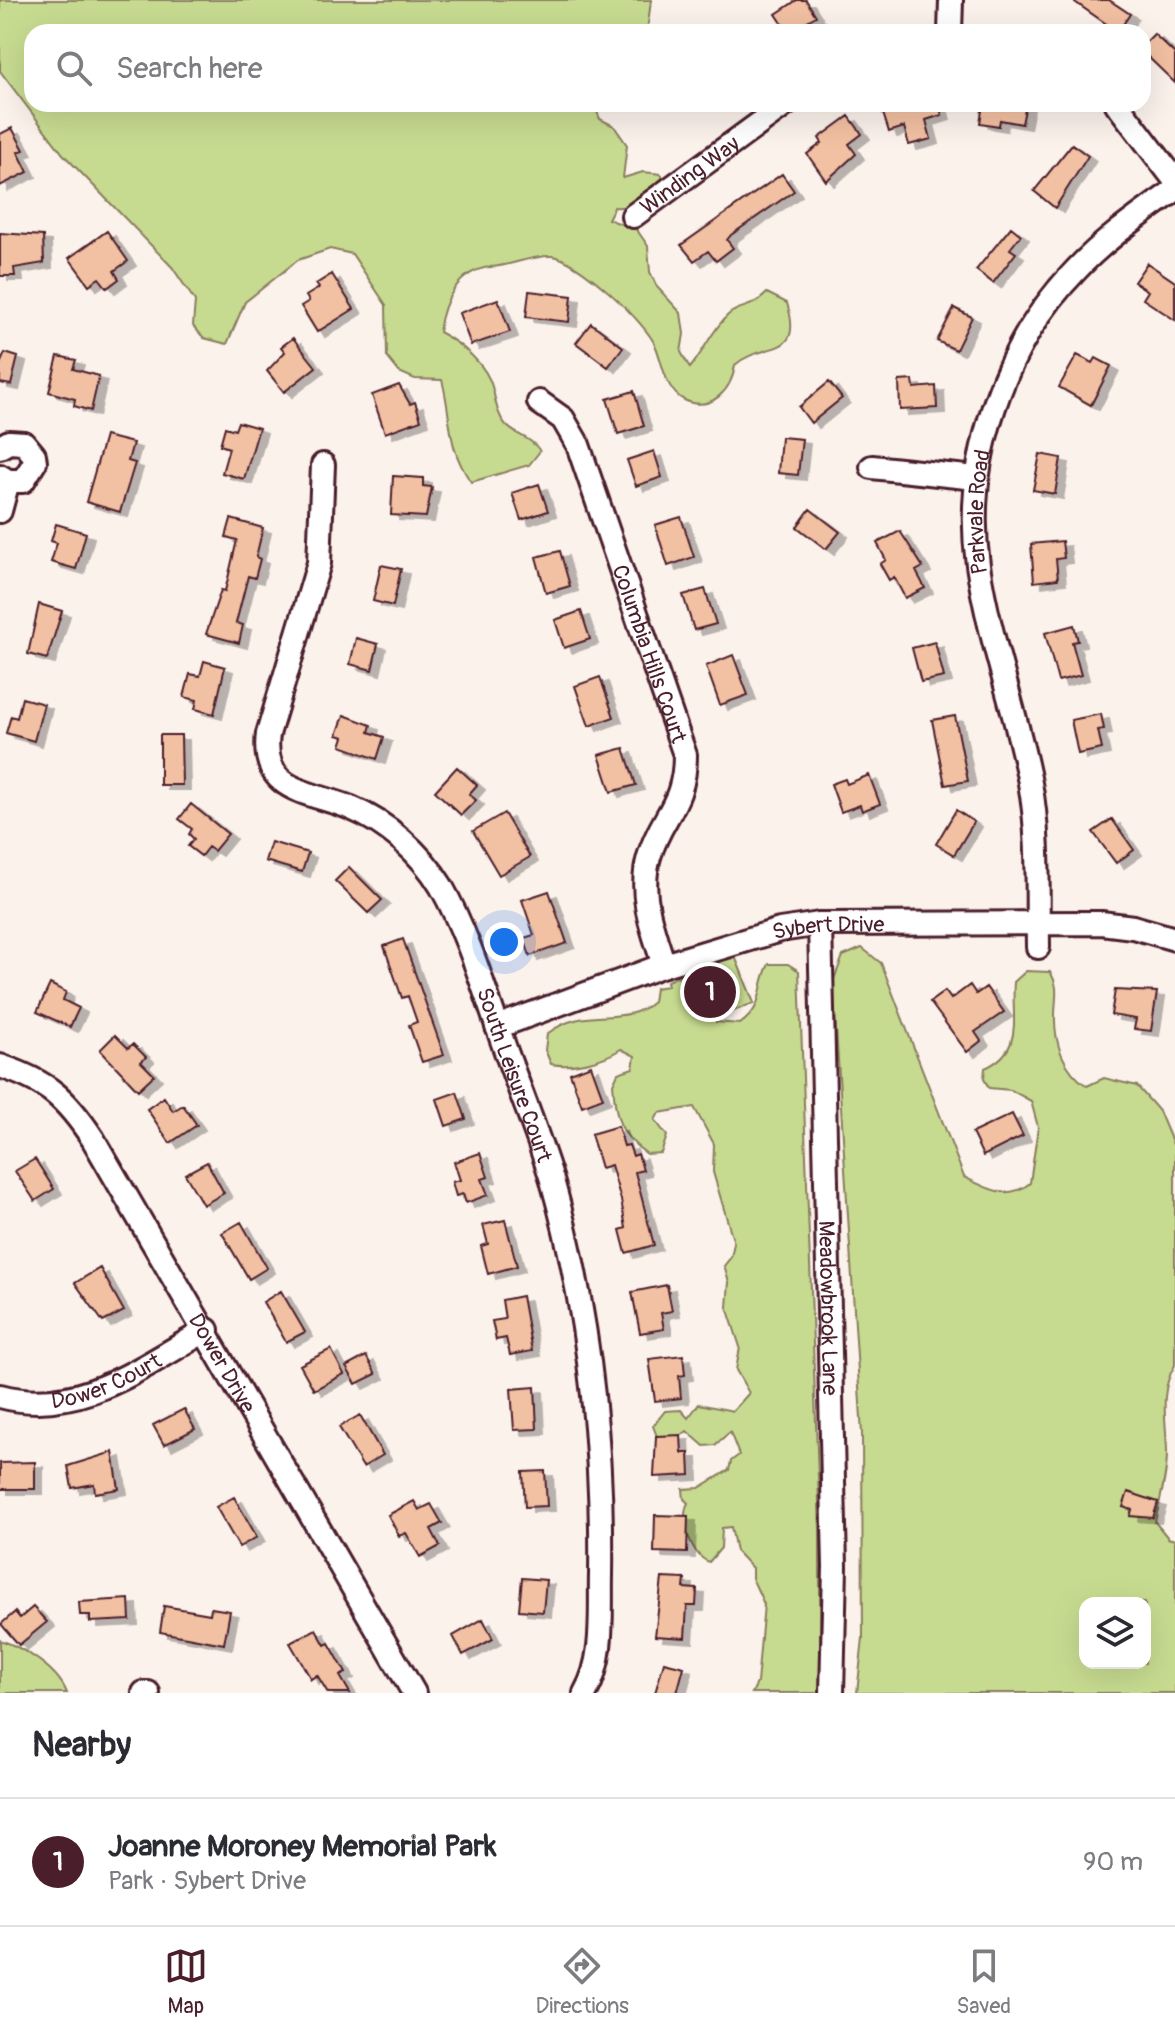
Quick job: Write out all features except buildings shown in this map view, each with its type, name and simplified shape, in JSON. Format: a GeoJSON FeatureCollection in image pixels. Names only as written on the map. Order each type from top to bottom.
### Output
{"type":"FeatureCollection","features":[{"type":"Feature","properties":{"kind":"street"},"geometry":{"type":"LineString","coordinates":[[950,24],[951,0]]}},
{"type":"Feature","properties":{"kind":"street","name":"Winding Way"},"geometry":{"type":"LineString","coordinates":[[633,216],[775,112]]}},
{"type":"Feature","properties":{"kind":"street"},"geometry":{"type":"LineString","coordinates":[[1123,112],[1175,180]]}},
{"type":"Feature","properties":{"kind":"street","name":"Parkvale Road"},"geometry":{"type":"LineString","coordinates":[[1038,947],[1036,822],[1020,736],[983,598],[974,525],[976,478],[986,432],[1002,386],[1044,308],[1100,246],[1175,190]]}},
{"type":"Feature","properties":{"kind":"street","name":"Columbia Hills Court"},"geometry":{"type":"LineString","coordinates":[[539,402],[563,419],[578,445],[685,755],[685,782],[649,856],[645,882],[647,913],[664,965]]}},
{"type":"Feature","properties":{"kind":"street"},"geometry":{"type":"LineString","coordinates":[[0,447],[17,441],[34,455],[35,465],[30,476],[16,483],[4,479],[0,511]]}},
{"type":"Feature","properties":{"kind":"street","name":"South Leisure Court"},"geometry":{"type":"LineString","coordinates":[[323,465],[319,563],[268,734],[268,762],[274,773],[289,786],[351,808],[380,824],[424,863],[451,905],[551,1177],[575,1281],[595,1401],[602,1492],[600,1626],[596,1662],[585,1693]]}},
{"type":"Feature","properties":{"kind":"street"},"geometry":{"type":"LineString","coordinates":[[872,467],[976,478]]}},
{"type":"Feature","properties":{"kind":"street","name":"Sybert Drive"},"geometry":{"type":"LineString","coordinates":[[497,1027],[739,940],[820,924],[1037,921],[1111,924],[1175,939]]}},
{"type":"Feature","properties":{"kind":"street","name":"Meadowbrook Lane"},"geometry":{"type":"LineString","coordinates":[[820,924],[835,1567],[832,1693]]}},
{"type":"Feature","properties":{"kind":"street","name":"Dower Drive"},"geometry":{"type":"LineString","coordinates":[[0,1066],[47,1086],[77,1115],[207,1330],[414,1693]]}},
{"type":"Feature","properties":{"kind":"street","name":"Dower Court"},"geometry":{"type":"LineString","coordinates":[[0,1396],[39,1403],[85,1396],[207,1330]]}},
{"type":"Feature","properties":{"kind":"green space"},"geometry":{"type":"Polygon","coordinates":[[[0,0],[651,0],[648,24],[24,24],[24,103],[0,71],[0,0]]]}},
{"type":"Feature","properties":{"kind":"green space"},"geometry":{"type":"Polygon","coordinates":[[[31,112],[597,112],[600,119],[614,126],[627,145],[623,178],[643,172],[661,174],[665,183],[635,203],[614,207],[608,219],[637,230],[648,246],[650,272],[657,287],[681,313],[684,334],[681,352],[690,368],[728,315],[756,302],[767,293],[787,303],[790,334],[786,342],[735,365],[730,382],[719,396],[712,401],[694,403],[684,400],[673,390],[656,347],[640,323],[578,268],[552,256],[479,269],[454,289],[444,309],[439,332],[456,342],[479,364],[490,381],[503,421],[540,451],[529,465],[471,482],[453,444],[442,380],[415,379],[399,372],[387,357],[386,305],[352,254],[330,249],[298,260],[245,302],[227,344],[204,338],[193,326],[195,301],[172,267],[63,154],[31,112]]]}},
{"type":"Feature","properties":{"kind":"green space"},"geometry":{"type":"Polygon","coordinates":[[[862,948],[881,963],[964,1177],[990,1189],[1014,1191],[1030,1183],[1038,1127],[1031,1101],[1011,1090],[989,1088],[984,1079],[985,1068],[998,1061],[1011,1042],[1014,982],[1026,971],[1050,972],[1053,978],[1059,1046],[1079,1080],[1087,1086],[1104,1078],[1137,1086],[1159,1111],[1175,1149],[1175,1365],[1165,1397],[1167,1462],[1155,1522],[1168,1538],[1175,1540],[1175,1693],[857,1693],[863,1638],[862,1434],[833,982],[843,956],[862,948]]]}},
{"type":"Feature","properties":{"kind":"green space"},"geometry":{"type":"Polygon","coordinates":[[[734,954],[754,1003],[713,1019],[716,1022],[740,1024],[748,1017],[757,1003],[769,964],[788,964],[799,971],[820,1530],[820,1693],[752,1693],[757,1683],[764,1604],[752,1578],[752,1568],[736,1551],[731,1527],[722,1528],[721,1548],[709,1562],[697,1552],[688,1536],[685,1518],[688,1503],[684,1499],[683,1489],[699,1488],[729,1470],[731,1461],[739,1455],[730,1432],[715,1445],[704,1446],[687,1431],[678,1438],[658,1439],[653,1426],[665,1411],[681,1410],[688,1418],[699,1404],[733,1411],[749,1393],[736,1370],[740,1347],[727,1307],[729,1282],[724,1266],[731,1257],[734,1243],[713,1172],[714,1144],[694,1107],[659,1113],[655,1120],[667,1136],[661,1153],[647,1154],[624,1131],[617,1115],[614,1095],[613,1084],[618,1073],[633,1068],[635,1056],[621,1049],[587,1062],[560,1065],[551,1064],[545,1050],[547,1034],[562,1025],[590,1017],[616,1016],[641,1010],[653,1002],[655,988],[668,986],[667,981],[734,954]]]}},
{"type":"Feature","properties":{"kind":"green space"},"geometry":{"type":"Polygon","coordinates":[[[0,1640],[39,1660],[63,1684],[67,1693],[0,1693],[0,1640]]]}},
{"type":"Feature","properties":{"kind":"place","name":"Joanne Moroney Memorial Park"},"geometry":{"type":"Point","coordinates":[710,992]}}]}
